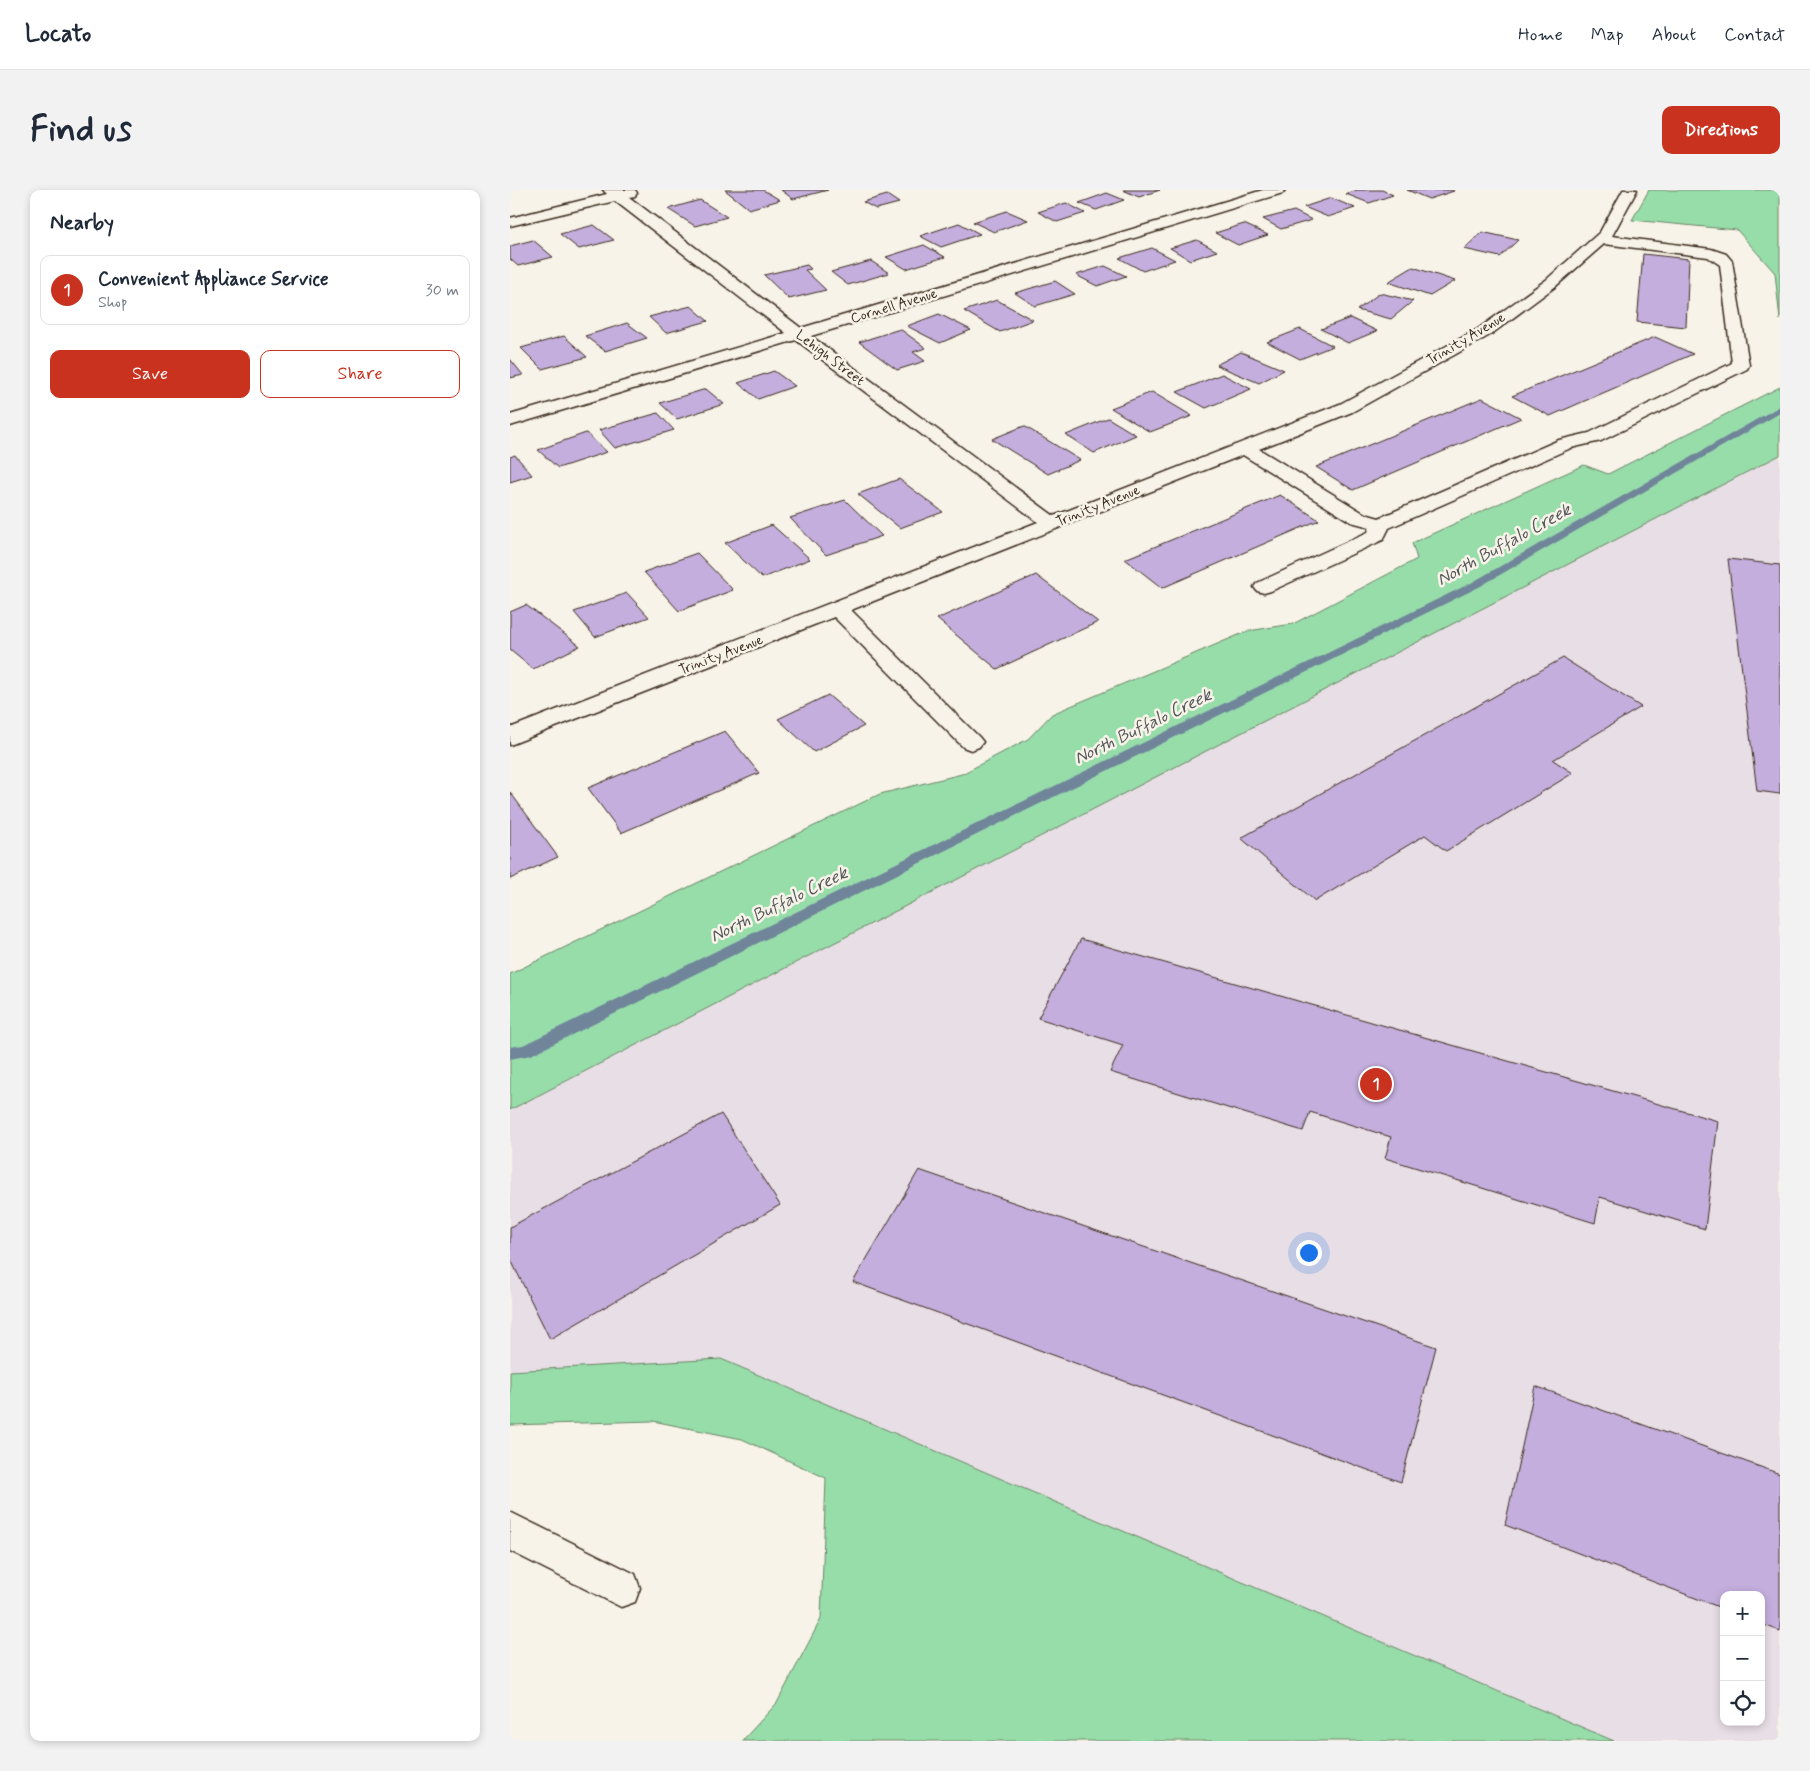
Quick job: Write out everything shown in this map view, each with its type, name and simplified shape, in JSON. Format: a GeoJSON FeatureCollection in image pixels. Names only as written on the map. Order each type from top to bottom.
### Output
{"type":"FeatureCollection","features":[{"type":"Feature","properties":{"kind":"street"},"geometry":{"type":"LineString","coordinates":[[510,222],[614,193],[642,190]]}},
{"type":"Feature","properties":{"kind":"street","name":"Cornell Avenue"},"geometry":{"type":"LineString","coordinates":[[510,421],[1278,190]]}},
{"type":"Feature","properties":{"kind":"street","name":"Trinity Avenue"},"geometry":{"type":"LineString","coordinates":[[510,737],[1346,408],[1484,332],[1551,283],[1606,234],[1630,190]]}},
{"type":"Feature","properties":{"kind":"street","name":"Lehigh Street"},"geometry":{"type":"LineString","coordinates":[[614,193],[798,334],[1052,524]]}},
{"type":"Feature","properties":{"kind":"street"},"geometry":{"type":"LineString","coordinates":[[1245,448],[1358,518],[1380,524],[1565,444],[1595,438],[1742,365],[1727,264],[1721,257],[1711,253],[1600,239]]}},
{"type":"Feature","properties":{"kind":"street"},"geometry":{"type":"LineString","coordinates":[[1264,587],[1376,536],[1380,524]]}},
{"type":"Feature","properties":{"kind":"street"},"geometry":{"type":"LineString","coordinates":[[838,609],[971,742]]}},
{"type":"Feature","properties":{"kind":"street"},"geometry":{"type":"LineString","coordinates":[[510,1531],[621,1588]]}},
{"type":"Feature","properties":{"kind":"shaded area"},"geometry":{"type":"Polygon","coordinates":[[[1780,455],[1780,1741],[1614,1741],[721,1359],[510,1371],[510,1110],[1780,455]]]}},
{"type":"Feature","properties":{"kind":"green space"},"geometry":{"type":"Polygon","coordinates":[[[1649,190],[1780,190],[1780,320],[1775,273],[1737,230],[1632,220],[1649,190]]]}},
{"type":"Feature","properties":{"kind":"green space"},"geometry":{"type":"Polygon","coordinates":[[[1780,387],[1780,455],[510,1110],[510,974],[880,794],[962,774],[1028,739],[1052,714],[1248,631],[1293,624],[1417,559],[1412,543],[1584,465],[1608,474],[1780,387]]]}},
{"type":"Feature","properties":{"kind":"green space"},"geometry":{"type":"Polygon","coordinates":[[[721,1359],[1614,1741],[742,1741],[777,1703],[821,1619],[826,1478],[742,1439],[653,1421],[510,1425],[510,1371],[721,1359]]]}},
{"type":"Feature","properties":{"kind":"building"},"geometry":{"type":"Polygon","coordinates":[[[725,190],[763,190],[780,200],[749,209],[725,190]]]}},
{"type":"Feature","properties":{"kind":"building"},"geometry":{"type":"Polygon","coordinates":[[[781,190],[828,190],[793,199],[781,190]]]}},
{"type":"Feature","properties":{"kind":"building"},"geometry":{"type":"Polygon","coordinates":[[[1123,190],[1160,190],[1139,197],[1123,190]]]}},
{"type":"Feature","properties":{"kind":"building"},"geometry":{"type":"Polygon","coordinates":[[[1357,190],[1382,190],[1393,195],[1369,203],[1346,194],[1357,190]]]}},
{"type":"Feature","properties":{"kind":"building"},"geometry":{"type":"Polygon","coordinates":[[[1407,190],[1453,190],[1454,191],[1429,199],[1407,190]]]}},
{"type":"Feature","properties":{"kind":"building"},"geometry":{"type":"Polygon","coordinates":[[[1107,193],[1124,200],[1096,210],[1079,203],[1107,193]]]}},
{"type":"Feature","properties":{"kind":"building"},"geometry":{"type":"Polygon","coordinates":[[[887,195],[899,203],[876,209],[863,202],[887,195]]]}},
{"type":"Feature","properties":{"kind":"building"},"geometry":{"type":"Polygon","coordinates":[[[1331,198],[1355,208],[1328,217],[1304,207],[1331,198]]]}},
{"type":"Feature","properties":{"kind":"building"},"geometry":{"type":"Polygon","coordinates":[[[700,200],[727,217],[695,226],[668,209],[700,200]]]}},
{"type":"Feature","properties":{"kind":"building"},"geometry":{"type":"Polygon","coordinates":[[[1066,203],[1085,213],[1057,222],[1038,212],[1066,203]]]}},
{"type":"Feature","properties":{"kind":"building"},"geometry":{"type":"Polygon","coordinates":[[[1007,211],[1028,220],[994,232],[973,222],[1007,211]]]}},
{"type":"Feature","properties":{"kind":"building"},"geometry":{"type":"Polygon","coordinates":[[[1294,211],[1312,220],[1281,229],[1263,219],[1294,211]]]}},
{"type":"Feature","properties":{"kind":"building"},"geometry":{"type":"Polygon","coordinates":[[[959,223],[980,234],[941,247],[920,236],[959,223]]]}},
{"type":"Feature","properties":{"kind":"building"},"geometry":{"type":"Polygon","coordinates":[[[1244,224],[1268,235],[1238,245],[1215,233],[1244,224]]]}},
{"type":"Feature","properties":{"kind":"building"},"geometry":{"type":"Polygon","coordinates":[[[594,225],[614,240],[579,249],[560,234],[594,225]]]}},
{"type":"Feature","properties":{"kind":"building"},"geometry":{"type":"Polygon","coordinates":[[[1482,232],[1518,240],[1500,257],[1464,249],[1482,232]]]}},
{"type":"Feature","properties":{"kind":"building"},"geometry":{"type":"Polygon","coordinates":[[[533,240],[553,257],[518,266],[510,259],[510,246],[533,240]]]}},
{"type":"Feature","properties":{"kind":"building"},"geometry":{"type":"Polygon","coordinates":[[[1197,240],[1217,251],[1190,260],[1170,248],[1197,240]]]}},
{"type":"Feature","properties":{"kind":"building"},"geometry":{"type":"Polygon","coordinates":[[[924,245],[945,257],[906,269],[886,257],[924,245]]]}},
{"type":"Feature","properties":{"kind":"building"},"geometry":{"type":"Polygon","coordinates":[[[1152,248],[1175,260],[1143,271],[1119,258],[1152,248]]]}},
{"type":"Feature","properties":{"kind":"building"},"geometry":{"type":"Polygon","coordinates":[[[1643,254],[1689,259],[1686,327],[1637,322],[1643,254]]]}},
{"type":"Feature","properties":{"kind":"building"},"geometry":{"type":"Polygon","coordinates":[[[871,261],[889,273],[848,285],[831,272],[871,261]]]}},
{"type":"Feature","properties":{"kind":"building"},"geometry":{"type":"Polygon","coordinates":[[[807,265],[811,269],[805,270],[826,290],[789,299],[764,275],[807,265]]]}},
{"type":"Feature","properties":{"kind":"building"},"geometry":{"type":"Polygon","coordinates":[[[1105,266],[1126,276],[1097,286],[1076,275],[1105,266]]]}},
{"type":"Feature","properties":{"kind":"building"},"geometry":{"type":"Polygon","coordinates":[[[1413,267],[1455,281],[1430,296],[1388,282],[1413,267]]]}},
{"type":"Feature","properties":{"kind":"building"},"geometry":{"type":"Polygon","coordinates":[[[1055,281],[1075,294],[1035,306],[1015,293],[1055,281]]]}},
{"type":"Feature","properties":{"kind":"building"},"geometry":{"type":"Polygon","coordinates":[[[1380,293],[1413,301],[1391,319],[1357,310],[1380,293]]]}},
{"type":"Feature","properties":{"kind":"building"},"geometry":{"type":"Polygon","coordinates":[[[997,300],[1033,320],[1000,332],[964,311],[997,300]]]}},
{"type":"Feature","properties":{"kind":"building"},"geometry":{"type":"Polygon","coordinates":[[[691,306],[708,321],[666,333],[649,317],[691,306]]]}},
{"type":"Feature","properties":{"kind":"building"},"geometry":{"type":"Polygon","coordinates":[[[939,314],[971,330],[940,343],[907,326],[939,314]]]}},
{"type":"Feature","properties":{"kind":"building"},"geometry":{"type":"Polygon","coordinates":[[[1350,318],[1377,331],[1348,343],[1321,329],[1350,318]]]}},
{"type":"Feature","properties":{"kind":"building"},"geometry":{"type":"Polygon","coordinates":[[[627,323],[647,338],[605,351],[585,336],[627,323]]]}},
{"type":"Feature","properties":{"kind":"building"},"geometry":{"type":"Polygon","coordinates":[[[900,329],[926,348],[913,352],[925,361],[897,370],[859,342],[900,329]]]}},
{"type":"Feature","properties":{"kind":"building"},"geometry":{"type":"Polygon","coordinates":[[[1300,329],[1333,346],[1300,359],[1267,342],[1300,329]]]}},
{"type":"Feature","properties":{"kind":"building"},"geometry":{"type":"Polygon","coordinates":[[[564,336],[587,357],[542,369],[521,348],[564,336]]]}},
{"type":"Feature","properties":{"kind":"building"},"geometry":{"type":"Polygon","coordinates":[[[1655,337],[1693,354],[1550,416],[1512,396],[1655,337]]]}},
{"type":"Feature","properties":{"kind":"building"},"geometry":{"type":"Polygon","coordinates":[[[1241,352],[1284,370],[1259,383],[1216,365],[1241,352]]]}},
{"type":"Feature","properties":{"kind":"building"},"geometry":{"type":"Polygon","coordinates":[[[510,359],[523,375],[510,378],[510,359]]]}},
{"type":"Feature","properties":{"kind":"building"},"geometry":{"type":"Polygon","coordinates":[[[774,371],[795,386],[758,399],[738,383],[774,371]]]}},
{"type":"Feature","properties":{"kind":"building"},"geometry":{"type":"Polygon","coordinates":[[[1222,374],[1251,389],[1206,408],[1177,392],[1222,374]]]}},
{"type":"Feature","properties":{"kind":"building"},"geometry":{"type":"Polygon","coordinates":[[[706,389],[724,404],[677,419],[660,403],[706,389]]]}},
{"type":"Feature","properties":{"kind":"building"},"geometry":{"type":"Polygon","coordinates":[[[1152,392],[1192,416],[1150,432],[1111,408],[1152,392]]]}},
{"type":"Feature","properties":{"kind":"building"},"geometry":{"type":"Polygon","coordinates":[[[1482,398],[1521,418],[1353,490],[1316,467],[1482,398]]]}},
{"type":"Feature","properties":{"kind":"building"},"geometry":{"type":"Polygon","coordinates":[[[658,413],[674,430],[615,448],[599,430],[658,413]]]}},
{"type":"Feature","properties":{"kind":"building"},"geometry":{"type":"Polygon","coordinates":[[[1108,418],[1136,435],[1094,453],[1066,435],[1108,418]]]}},
{"type":"Feature","properties":{"kind":"building"},"geometry":{"type":"Polygon","coordinates":[[[1024,426],[1080,460],[1048,474],[992,439],[1024,426]]]}},
{"type":"Feature","properties":{"kind":"building"},"geometry":{"type":"Polygon","coordinates":[[[586,433],[607,452],[558,468],[538,450],[586,433]]]}},
{"type":"Feature","properties":{"kind":"building"},"geometry":{"type":"Polygon","coordinates":[[[515,455],[532,475],[510,482],[510,457],[515,455]]]}},
{"type":"Feature","properties":{"kind":"building"},"geometry":{"type":"Polygon","coordinates":[[[899,479],[943,512],[900,528],[858,494],[899,479]]]}},
{"type":"Feature","properties":{"kind":"building"},"geometry":{"type":"Polygon","coordinates":[[[1280,495],[1319,520],[1162,588],[1125,559],[1280,495]]]}},
{"type":"Feature","properties":{"kind":"building"},"geometry":{"type":"Polygon","coordinates":[[[845,500],[882,536],[826,555],[790,518],[845,500]]]}},
{"type":"Feature","properties":{"kind":"building"},"geometry":{"type":"Polygon","coordinates":[[[772,525],[810,559],[762,578],[725,543],[772,525]]]}},
{"type":"Feature","properties":{"kind":"building"},"geometry":{"type":"Polygon","coordinates":[[[697,553],[733,590],[679,611],[644,572],[697,553]]]}},
{"type":"Feature","properties":{"kind":"building"},"geometry":{"type":"Polygon","coordinates":[[[1728,559],[1780,565],[1780,794],[1757,791],[1728,559]]]}},
{"type":"Feature","properties":{"kind":"building"},"geometry":{"type":"Polygon","coordinates":[[[1036,575],[1098,622],[997,669],[937,619],[1036,575]]]}},
{"type":"Feature","properties":{"kind":"building"},"geometry":{"type":"Polygon","coordinates":[[[627,593],[649,617],[595,637],[574,612],[627,593]]]}},
{"type":"Feature","properties":{"kind":"building"},"geometry":{"type":"Polygon","coordinates":[[[526,605],[580,646],[533,669],[510,650],[510,612],[526,605]]]}},
{"type":"Feature","properties":{"kind":"building"},"geometry":{"type":"Polygon","coordinates":[[[1563,658],[1641,707],[1553,760],[1573,773],[1446,851],[1425,835],[1315,901],[1241,838],[1563,658]]]}},
{"type":"Feature","properties":{"kind":"building"},"geometry":{"type":"Polygon","coordinates":[[[828,695],[864,726],[814,752],[778,719],[828,695]]]}},
{"type":"Feature","properties":{"kind":"building"},"geometry":{"type":"Polygon","coordinates":[[[725,731],[759,773],[621,833],[588,788],[725,731]]]}},
{"type":"Feature","properties":{"kind":"building"},"geometry":{"type":"Polygon","coordinates":[[[510,792],[558,857],[510,879],[510,792]]]}},
{"type":"Feature","properties":{"kind":"building"},"geometry":{"type":"Polygon","coordinates":[[[1081,939],[1718,1121],[1705,1229],[1600,1197],[1595,1223],[1385,1158],[1391,1137],[1310,1112],[1303,1131],[1110,1072],[1123,1045],[1038,1018],[1081,939]]]}},
{"type":"Feature","properties":{"kind":"building"},"geometry":{"type":"Polygon","coordinates":[[[721,1114],[780,1205],[550,1339],[510,1258],[510,1227],[721,1114]]]}},
{"type":"Feature","properties":{"kind":"building"},"geometry":{"type":"Polygon","coordinates":[[[919,1170],[1436,1347],[1401,1482],[853,1282],[919,1170]]]}},
{"type":"Feature","properties":{"kind":"building"},"geometry":{"type":"Polygon","coordinates":[[[1535,1386],[1780,1474],[1780,1631],[1765,1625],[1765,1591],[1720,1591],[1720,1607],[1505,1525],[1535,1386]]]}},
{"type":"Feature","properties":{"kind":"waterway","name":"North Buffalo Creek"},"geometry":{"type":"LineString","coordinates":[[510,1053],[525,1051],[1475,585],[1780,409]]}},
{"type":"Feature","properties":{"kind":"place","name":"Convenient Appliance Service"},"geometry":{"type":"Point","coordinates":[1376,1084]}}]}
